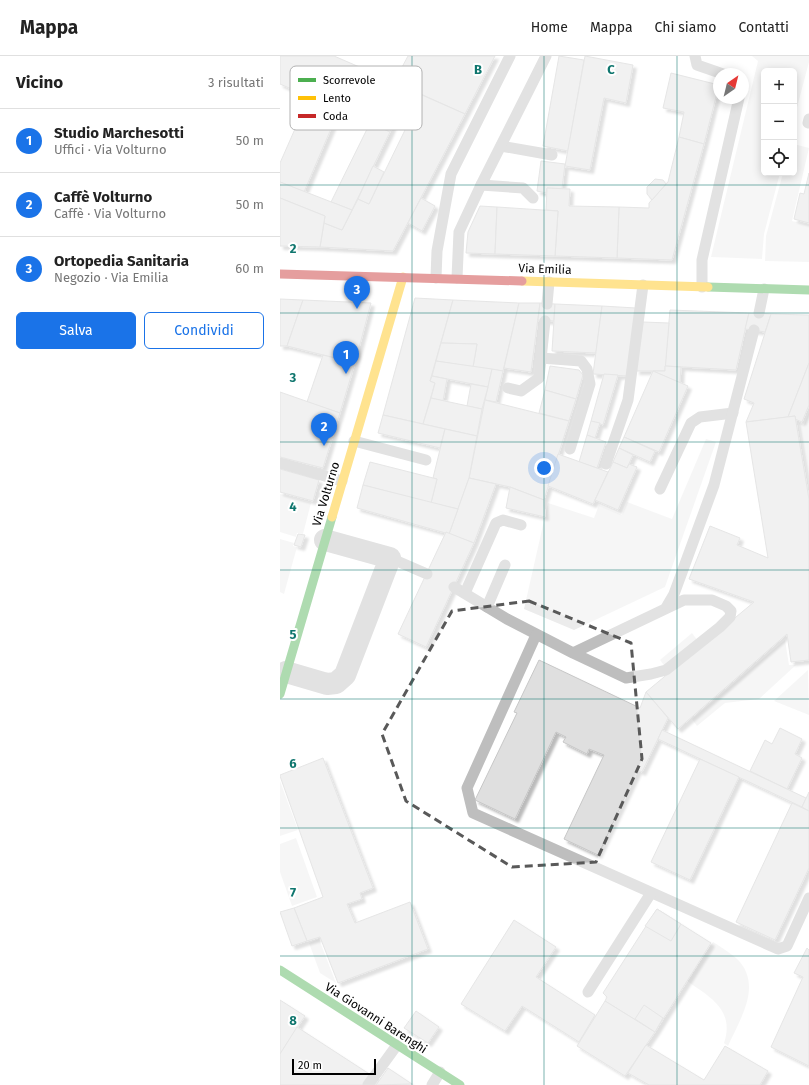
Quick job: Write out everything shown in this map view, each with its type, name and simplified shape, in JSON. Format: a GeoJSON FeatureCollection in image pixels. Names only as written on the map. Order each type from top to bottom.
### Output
{"type":"FeatureCollection","features":[{"type":"Feature","properties":{"kind":"street","name":"Via Emilia"},"geometry":{"type":"LineString","coordinates":[[280,274],[457,278],[809,290]]}},
{"type":"Feature","properties":{"kind":"street","name":"Via Volturno"},"geometry":{"type":"LineString","coordinates":[[280,694],[283,671],[325,540],[403,277]]}},
{"type":"Feature","properties":{"kind":"street"},"geometry":{"type":"LineString","coordinates":[[283,671],[327,684],[336,683],[346,675],[390,558],[325,540]]}},
{"type":"Feature","properties":{"kind":"street","name":"Via Giovanni Barenghi"},"geometry":{"type":"LineString","coordinates":[[282,975],[460,1085]]}},
{"type":"Feature","properties":{"kind":"lane"},"geometry":{"type":"LineString","coordinates":[[436,278],[437,251],[451,174],[510,56]]}},
{"type":"Feature","properties":{"kind":"lane"},"geometry":{"type":"LineString","coordinates":[[457,278],[459,232],[480,185],[546,56]]}},
{"type":"Feature","properties":{"kind":"lane"},"geometry":{"type":"LineString","coordinates":[[695,56],[697,65],[713,71]]}},
{"type":"Feature","properties":{"kind":"lane"},"geometry":{"type":"LineString","coordinates":[[702,287],[702,260],[738,104]]}},
{"type":"Feature","properties":{"kind":"lane"},"geometry":{"type":"LineString","coordinates":[[501,146],[552,155]]}},
{"type":"Feature","properties":{"kind":"lane"},"geometry":{"type":"LineString","coordinates":[[480,185],[523,188],[533,198]]}},
{"type":"Feature","properties":{"kind":"lane"},"geometry":{"type":"LineString","coordinates":[[547,304],[549,282]]}},
{"type":"Feature","properties":{"kind":"lane"},"geometry":{"type":"LineString","coordinates":[[606,464],[628,400],[643,285]]}},
{"type":"Feature","properties":{"kind":"lane"},"geometry":{"type":"LineString","coordinates":[[759,313],[764,289]]}},
{"type":"Feature","properties":{"kind":"lane"},"geometry":{"type":"LineString","coordinates":[[508,388],[521,391],[539,378],[545,321]]}},
{"type":"Feature","properties":{"kind":"lane"},"geometry":{"type":"LineString","coordinates":[[667,606],[674,594],[714,485],[754,330]]}},
{"type":"Feature","properties":{"kind":"lane"},"geometry":{"type":"LineString","coordinates":[[541,358],[581,361],[587,369],[590,384],[570,449]]}},
{"type":"Feature","properties":{"kind":"lane"},"geometry":{"type":"LineString","coordinates":[[660,489],[691,423],[700,417],[732,413]]}},
{"type":"Feature","properties":{"kind":"lane"},"geometry":{"type":"LineString","coordinates":[[354,441],[426,460]]}},
{"type":"Feature","properties":{"kind":"lane"},"geometry":{"type":"LineString","coordinates":[[280,463],[342,481]]}},
{"type":"Feature","properties":{"kind":"lane"},"geometry":{"type":"LineString","coordinates":[[465,593],[496,523],[503,520],[521,525]]}},
{"type":"Feature","properties":{"kind":"lane"},"geometry":{"type":"LineString","coordinates":[[390,558],[427,574]]}},
{"type":"Feature","properties":{"kind":"lane"},"geometry":{"type":"LineString","coordinates":[[487,607],[505,565]]}},
{"type":"Feature","properties":{"kind":"lane"},"geometry":{"type":"LineString","coordinates":[[454,587],[536,635],[626,678],[666,670],[714,632],[730,617],[731,611],[726,606],[712,600],[684,600],[667,606],[573,652]]}},
{"type":"Feature","properties":{"kind":"lane"},"geometry":{"type":"LineString","coordinates":[[536,635],[467,788],[473,813],[778,949],[787,946],[809,898]]}},
{"type":"Feature","properties":{"kind":"lane"},"geometry":{"type":"LineString","coordinates":[[588,992],[651,893]]}},
{"type":"Feature","properties":{"kind":"lane"},"geometry":{"type":"LineString","coordinates":[[368,1085],[397,1045]]}},
{"type":"Feature","properties":{"kind":"lane"},"geometry":{"type":"LineString","coordinates":[[432,1085],[440,1072]]}},
{"type":"Feature","properties":{"kind":"highlighted area"},"geometry":{"type":"Polygon","coordinates":[[[529,601],[631,643],[642,759],[596,862],[512,867],[406,801],[382,734],[452,611],[529,601]]]}},
{"type":"Feature","properties":{"kind":"shaded area"},"geometry":{"type":"Polygon","coordinates":[[[752,56],[809,56],[809,62],[797,108],[797,68],[761,68],[761,176],[779,176],[764,234],[762,259],[711,257],[748,104],[749,104],[758,61],[752,56]]]}},
{"type":"Feature","properties":{"kind":"shaded area"},"geometry":{"type":"Polygon","coordinates":[[[797,145],[809,148],[792,221],[809,225],[809,262],[765,261],[766,236],[782,176],[797,176],[797,145]]]}},
{"type":"Feature","properties":{"kind":"shaded area"},"geometry":{"type":"Polygon","coordinates":[[[809,412],[809,483],[799,423],[804,425],[809,412]]]}},
{"type":"Feature","properties":{"kind":"shaded area"},"geometry":{"type":"Polygon","coordinates":[[[706,439],[716,442],[665,587],[574,630],[524,609],[548,503],[594,518],[599,505],[622,515],[627,502],[672,519],[706,439]]]}},
{"type":"Feature","properties":{"kind":"shaded area"},"geometry":{"type":"Polygon","coordinates":[[[280,494],[311,503],[303,534],[297,533],[296,537],[280,532],[280,494]]]}},
{"type":"Feature","properties":{"kind":"shaded area"},"geometry":{"type":"Polygon","coordinates":[[[280,539],[294,543],[293,546],[297,547],[284,594],[280,592],[280,539]]]}},
{"type":"Feature","properties":{"kind":"shaded area"},"geometry":{"type":"Polygon","coordinates":[[[692,633],[698,641],[666,668],[660,660],[692,633]]]}},
{"type":"Feature","properties":{"kind":"shaded area"},"geometry":{"type":"Polygon","coordinates":[[[785,640],[789,665],[796,665],[759,699],[725,703],[697,726],[692,719],[785,640]]]}},
{"type":"Feature","properties":{"kind":"shaded area"},"geometry":{"type":"Polygon","coordinates":[[[808,670],[809,715],[774,701],[808,670]]]}},
{"type":"Feature","properties":{"kind":"shaded area"},"geometry":{"type":"Polygon","coordinates":[[[280,781],[298,830],[280,836],[280,781]]]}},
{"type":"Feature","properties":{"kind":"shaded area"},"geometry":{"type":"Polygon","coordinates":[[[296,838],[317,897],[292,906],[280,872],[280,844],[296,838]]]}},
{"type":"Feature","properties":{"kind":"shaded area"},"geometry":{"type":"Polygon","coordinates":[[[319,939],[336,983],[320,973],[309,943],[319,939]]]}},
{"type":"Feature","properties":{"kind":"shaded area"},"geometry":{"type":"Polygon","coordinates":[[[713,942],[736,958],[744,968],[748,979],[749,990],[747,1002],[728,1046],[724,1043],[727,1032],[723,1013],[712,999],[687,981],[713,942]]]}},
{"type":"Feature","properties":{"kind":"building"},"geometry":{"type":"Polygon","coordinates":[[[280,56],[334,56],[357,66],[290,66],[290,88],[280,84],[280,56]]]}},
{"type":"Feature","properties":{"kind":"building"},"geometry":{"type":"Polygon","coordinates":[[[408,56],[495,56],[465,114],[422,95],[422,66],[403,66],[408,56]]]}},
{"type":"Feature","properties":{"kind":"building"},"geometry":{"type":"Polygon","coordinates":[[[559,56],[584,60],[568,151],[543,146],[559,56]]]}},
{"type":"Feature","properties":{"kind":"building"},"geometry":{"type":"Polygon","coordinates":[[[585,56],[633,65],[626,103],[604,98],[590,170],[565,166],[585,56]]]}},
{"type":"Feature","properties":{"kind":"building"},"geometry":{"type":"Polygon","coordinates":[[[671,73],[713,84],[714,104],[704,144],[679,137],[684,112],[663,108],[671,73]]]}},
{"type":"Feature","properties":{"kind":"building"},"geometry":{"type":"Polygon","coordinates":[[[422,95],[465,114],[393,251],[320,247],[324,223],[342,230],[358,199],[369,204],[405,130],[422,130],[422,95]]]}},
{"type":"Feature","properties":{"kind":"building"},"geometry":{"type":"Polygon","coordinates":[[[294,130],[330,130],[304,192],[280,182],[280,163],[294,130]]]}},
{"type":"Feature","properties":{"kind":"building"},"geometry":{"type":"Polygon","coordinates":[[[367,130],[386,130],[390,132],[352,210],[331,202],[367,130]]]}},
{"type":"Feature","properties":{"kind":"building"},"geometry":{"type":"Polygon","coordinates":[[[679,137],[704,144],[672,260],[617,258],[619,207],[649,208],[649,203],[668,182],[679,137]]]}},
{"type":"Feature","properties":{"kind":"building"},"geometry":{"type":"Polygon","coordinates":[[[541,161],[565,164],[562,189],[547,188],[546,193],[537,191],[541,161]]]}},
{"type":"Feature","properties":{"kind":"building"},"geometry":{"type":"Polygon","coordinates":[[[373,166],[384,172],[369,204],[358,199],[373,166]]]}},
{"type":"Feature","properties":{"kind":"building"},"geometry":{"type":"Polygon","coordinates":[[[809,173],[809,223],[794,219],[800,193],[804,194],[809,173]]]}},
{"type":"Feature","properties":{"kind":"building"},"geometry":{"type":"Polygon","coordinates":[[[655,179],[663,180],[666,184],[652,200],[647,194],[647,187],[655,179]]]}},
{"type":"Feature","properties":{"kind":"building"},"geometry":{"type":"Polygon","coordinates":[[[280,182],[352,210],[342,230],[324,223],[325,216],[280,198],[280,182]]]}},
{"type":"Feature","properties":{"kind":"building"},"geometry":{"type":"Polygon","coordinates":[[[547,188],[570,189],[569,206],[619,207],[617,258],[555,256],[558,211],[546,210],[547,188]]]}},
{"type":"Feature","properties":{"kind":"building"},"geometry":{"type":"Polygon","coordinates":[[[280,198],[325,216],[320,247],[280,246],[280,198]]]}},
{"type":"Feature","properties":{"kind":"building"},"geometry":{"type":"Polygon","coordinates":[[[421,198],[435,206],[422,231],[408,223],[421,198]]]}},
{"type":"Feature","properties":{"kind":"building"},"geometry":{"type":"Polygon","coordinates":[[[480,206],[497,207],[495,254],[466,253],[468,232],[480,206]]]}},
{"type":"Feature","properties":{"kind":"building"},"geometry":{"type":"Polygon","coordinates":[[[497,207],[558,211],[555,256],[495,254],[497,207]]]}},
{"type":"Feature","properties":{"kind":"building"},"geometry":{"type":"Polygon","coordinates":[[[415,298],[453,300],[430,381],[435,383],[423,424],[383,415],[415,298]]]}},
{"type":"Feature","properties":{"kind":"building"},"geometry":{"type":"Polygon","coordinates":[[[280,299],[303,300],[287,346],[280,346],[280,299]]]}},
{"type":"Feature","properties":{"kind":"building"},"geometry":{"type":"Polygon","coordinates":[[[303,300],[371,303],[355,363],[287,346],[303,300]]]}},
{"type":"Feature","properties":{"kind":"building"},"geometry":{"type":"Polygon","coordinates":[[[453,300],[519,303],[503,371],[473,367],[477,344],[441,343],[453,300]]]}},
{"type":"Feature","properties":{"kind":"building"},"geometry":{"type":"Polygon","coordinates":[[[519,303],[540,303],[531,372],[504,368],[519,303]]]}},
{"type":"Feature","properties":{"kind":"building"},"geometry":{"type":"Polygon","coordinates":[[[540,303],[555,304],[554,321],[538,320],[540,303]]]}},
{"type":"Feature","properties":{"kind":"building"},"geometry":{"type":"Polygon","coordinates":[[[555,304],[602,306],[596,353],[552,351],[555,304]]]}},
{"type":"Feature","properties":{"kind":"building"},"geometry":{"type":"Polygon","coordinates":[[[602,306],[636,308],[627,376],[593,374],[602,306]]]}},
{"type":"Feature","properties":{"kind":"building"},"geometry":{"type":"Polygon","coordinates":[[[670,310],[749,313],[736,370],[665,366],[670,310]]]}},
{"type":"Feature","properties":{"kind":"building"},"geometry":{"type":"Polygon","coordinates":[[[749,313],[771,314],[765,332],[745,329],[749,313]]]}},
{"type":"Feature","properties":{"kind":"building"},"geometry":{"type":"Polygon","coordinates":[[[771,314],[809,315],[809,363],[788,417],[746,422],[754,403],[744,399],[771,314]]]}},
{"type":"Feature","properties":{"kind":"building"},"geometry":{"type":"Polygon","coordinates":[[[643,322],[669,323],[665,371],[636,371],[643,322]]]}},
{"type":"Feature","properties":{"kind":"building"},"geometry":{"type":"Polygon","coordinates":[[[441,343],[477,344],[473,367],[436,361],[441,343]]]}},
{"type":"Feature","properties":{"kind":"building"},"geometry":{"type":"Polygon","coordinates":[[[323,355],[355,363],[340,413],[307,402],[323,355]]]}},
{"type":"Feature","properties":{"kind":"building"},"geometry":{"type":"Polygon","coordinates":[[[436,361],[492,369],[488,387],[432,376],[436,361]]]}},
{"type":"Feature","properties":{"kind":"building"},"geometry":{"type":"Polygon","coordinates":[[[809,363],[809,405],[802,422],[795,419],[795,416],[788,417],[809,363]]]}},
{"type":"Feature","properties":{"kind":"building"},"geometry":{"type":"Polygon","coordinates":[[[550,366],[579,370],[583,375],[576,399],[545,390],[550,366]]]}},
{"type":"Feature","properties":{"kind":"building"},"geometry":{"type":"Polygon","coordinates":[[[665,366],[681,367],[680,383],[653,371],[665,371],[665,366]]]}},
{"type":"Feature","properties":{"kind":"building"},"geometry":{"type":"Polygon","coordinates":[[[492,369],[503,371],[496,402],[485,400],[492,369]]]}},
{"type":"Feature","properties":{"kind":"building"},"geometry":{"type":"Polygon","coordinates":[[[653,371],[688,386],[659,452],[624,437],[653,371]]]}},
{"type":"Feature","properties":{"kind":"building"},"geometry":{"type":"Polygon","coordinates":[[[604,374],[618,375],[603,425],[591,421],[604,374]]]}},
{"type":"Feature","properties":{"kind":"building"},"geometry":{"type":"Polygon","coordinates":[[[432,376],[447,379],[443,401],[431,398],[435,383],[430,381],[432,376]]]}},
{"type":"Feature","properties":{"kind":"building"},"geometry":{"type":"Polygon","coordinates":[[[471,384],[488,387],[482,409],[467,406],[471,384]]]}},
{"type":"Feature","properties":{"kind":"building"},"geometry":{"type":"Polygon","coordinates":[[[545,390],[576,399],[569,421],[539,413],[545,390]]]}},
{"type":"Feature","properties":{"kind":"building"},"geometry":{"type":"Polygon","coordinates":[[[280,392],[340,413],[323,468],[280,457],[280,392]]]}},
{"type":"Feature","properties":{"kind":"building"},"geometry":{"type":"Polygon","coordinates":[[[431,398],[482,409],[477,436],[423,424],[431,398]]]}},
{"type":"Feature","properties":{"kind":"building"},"geometry":{"type":"Polygon","coordinates":[[[485,400],[569,421],[544,500],[510,487],[469,478],[485,400]]]}},
{"type":"Feature","properties":{"kind":"building"},"geometry":{"type":"Polygon","coordinates":[[[383,415],[445,429],[440,448],[378,433],[383,415]]]}},
{"type":"Feature","properties":{"kind":"building"},"geometry":{"type":"Polygon","coordinates":[[[795,416],[809,499],[809,660],[791,662],[787,634],[678,729],[646,692],[754,602],[689,579],[710,526],[740,538],[737,545],[768,558],[746,422],[795,416]]]}},
{"type":"Feature","properties":{"kind":"building"},"geometry":{"type":"Polygon","coordinates":[[[591,421],[600,423],[595,438],[587,435],[591,421]]]}},
{"type":"Feature","properties":{"kind":"building"},"geometry":{"type":"Polygon","coordinates":[[[445,429],[477,436],[469,478],[458,509],[431,503],[437,479],[433,478],[445,429]]]}},
{"type":"Feature","properties":{"kind":"building"},"geometry":{"type":"Polygon","coordinates":[[[587,435],[606,442],[597,468],[579,462],[587,435]]]}},
{"type":"Feature","properties":{"kind":"building"},"geometry":{"type":"Polygon","coordinates":[[[624,437],[655,451],[650,462],[619,448],[624,437]]]}},
{"type":"Feature","properties":{"kind":"building"},"geometry":{"type":"Polygon","coordinates":[[[619,448],[633,455],[627,468],[613,462],[619,448]]]}},
{"type":"Feature","properties":{"kind":"building"},"geometry":{"type":"Polygon","coordinates":[[[558,454],[608,472],[593,504],[548,486],[558,454]]]}},
{"type":"Feature","properties":{"kind":"building"},"geometry":{"type":"Polygon","coordinates":[[[370,462],[437,479],[431,503],[363,485],[370,462]]]}},
{"type":"Feature","properties":{"kind":"building"},"geometry":{"type":"Polygon","coordinates":[[[613,462],[627,468],[629,464],[637,467],[618,510],[595,500],[613,462]]]}},
{"type":"Feature","properties":{"kind":"building"},"geometry":{"type":"Polygon","coordinates":[[[280,469],[319,480],[313,501],[280,492],[280,469]]]}},
{"type":"Feature","properties":{"kind":"building"},"geometry":{"type":"Polygon","coordinates":[[[469,478],[496,484],[474,543],[449,534],[469,478]]]}},
{"type":"Feature","properties":{"kind":"building"},"geometry":{"type":"Polygon","coordinates":[[[363,485],[458,509],[449,534],[357,508],[363,485]]]}},
{"type":"Feature","properties":{"kind":"building"},"geometry":{"type":"Polygon","coordinates":[[[510,487],[544,500],[545,517],[506,508],[510,487]]]}},
{"type":"Feature","properties":{"kind":"building"},"geometry":{"type":"Polygon","coordinates":[[[446,532],[474,543],[426,647],[398,634],[446,532]]]}},
{"type":"Feature","properties":{"kind":"building"},"geometry":{"type":"Polygon","coordinates":[[[298,534],[305,535],[301,547],[294,545],[298,534]]]}},
{"type":"Feature","properties":{"kind":"building"},"geometry":{"type":"Polygon","coordinates":[[[539,660],[640,708],[646,692],[668,718],[642,772],[638,770],[598,855],[564,839],[604,755],[589,749],[587,754],[563,742],[566,737],[556,732],[515,819],[475,800],[517,713],[514,712],[539,660]]]}},
{"type":"Feature","properties":{"kind":"building"},"geometry":{"type":"Polygon","coordinates":[[[780,728],[802,739],[795,754],[802,758],[787,789],[750,771],[765,740],[772,744],[780,728]]]}},
{"type":"Feature","properties":{"kind":"building"},"geometry":{"type":"Polygon","coordinates":[[[662,730],[806,798],[802,807],[658,739],[662,730]]]}},
{"type":"Feature","properties":{"kind":"building"},"geometry":{"type":"Polygon","coordinates":[[[323,758],[373,888],[360,893],[362,899],[347,904],[355,923],[410,902],[428,949],[338,983],[320,937],[307,941],[294,908],[323,897],[280,776],[323,758]]]}},
{"type":"Feature","properties":{"kind":"building"},"geometry":{"type":"Polygon","coordinates":[[[700,759],[739,777],[690,880],[651,862],[700,759]]]}},
{"type":"Feature","properties":{"kind":"building"},"geometry":{"type":"Polygon","coordinates":[[[809,792],[809,811],[802,807],[809,792]]]}},
{"type":"Feature","properties":{"kind":"building"},"geometry":{"type":"Polygon","coordinates":[[[792,803],[809,811],[809,868],[775,940],[736,922],[792,803]]]}},
{"type":"Feature","properties":{"kind":"building"},"geometry":{"type":"Polygon","coordinates":[[[294,908],[307,941],[292,946],[280,912],[294,908]]]}},
{"type":"Feature","properties":{"kind":"building"},"geometry":{"type":"Polygon","coordinates":[[[657,909],[711,943],[655,1032],[605,1001],[607,997],[603,993],[657,909]]]}},
{"type":"Feature","properties":{"kind":"building"},"geometry":{"type":"Polygon","coordinates":[[[657,909],[681,924],[671,941],[645,926],[657,909]]]}},
{"type":"Feature","properties":{"kind":"building"},"geometry":{"type":"Polygon","coordinates":[[[514,920],[556,947],[536,977],[595,1015],[579,1042],[522,1006],[505,1031],[461,1004],[514,920]]]}},
{"type":"Feature","properties":{"kind":"building"},"geometry":{"type":"Polygon","coordinates":[[[807,948],[809,950],[809,1066],[771,1047],[803,977],[794,973],[807,948]]]}},
{"type":"Feature","properties":{"kind":"building"},"geometry":{"type":"Polygon","coordinates":[[[280,1000],[305,1016],[280,1054],[280,1000]]]}},
{"type":"Feature","properties":{"kind":"building"},"geometry":{"type":"Polygon","coordinates":[[[605,1001],[655,1032],[625,1076],[577,1046],[605,1001]]]}},
{"type":"Feature","properties":{"kind":"building"},"geometry":{"type":"Polygon","coordinates":[[[644,1005],[663,1018],[655,1032],[635,1019],[644,1005]]]}},
{"type":"Feature","properties":{"kind":"building"},"geometry":{"type":"Polygon","coordinates":[[[416,1011],[439,1027],[428,1043],[404,1028],[416,1011]]]}},
{"type":"Feature","properties":{"kind":"building"},"geometry":{"type":"Polygon","coordinates":[[[297,1027],[380,1081],[376,1085],[280,1085],[280,1054],[297,1027]]]}},
{"type":"Feature","properties":{"kind":"building"},"geometry":{"type":"Polygon","coordinates":[[[646,1045],[704,1080],[725,1046],[768,1071],[760,1085],[649,1085],[628,1073],[646,1045]]]}},
{"type":"Feature","properties":{"kind":"building"},"geometry":{"type":"Polygon","coordinates":[[[388,1068],[412,1084],[376,1085],[388,1068]]]}},
{"type":"Feature","properties":{"kind":"traffic: fast"},"geometry":{"type":"LineString","coordinates":[[708,287],[809,290]]}},
{"type":"Feature","properties":{"kind":"traffic: fast"},"geometry":{"type":"LineString","coordinates":[[280,694],[332,517]]}},
{"type":"Feature","properties":{"kind":"traffic: fast"},"geometry":{"type":"LineString","coordinates":[[280,970],[460,1085]]}},
{"type":"Feature","properties":{"kind":"traffic: slow"},"geometry":{"type":"LineString","coordinates":[[332,517],[403,277]]}},
{"type":"Feature","properties":{"kind":"traffic: slow"},"geometry":{"type":"LineString","coordinates":[[522,281],[708,287]]}},
{"type":"Feature","properties":{"kind":"traffic: jam"},"geometry":{"type":"LineString","coordinates":[[280,274],[522,281]]}},
{"type":"Feature","properties":{"kind":"place","name":"Ortopedia Sanitaria"},"geometry":{"type":"Point","coordinates":[357,309]}},
{"type":"Feature","properties":{"kind":"place","name":"Studio Marchesotti"},"geometry":{"type":"Point","coordinates":[346,374]}},
{"type":"Feature","properties":{"kind":"place","name":"Caffè Volturno"},"geometry":{"type":"Point","coordinates":[324,446]}}]}
